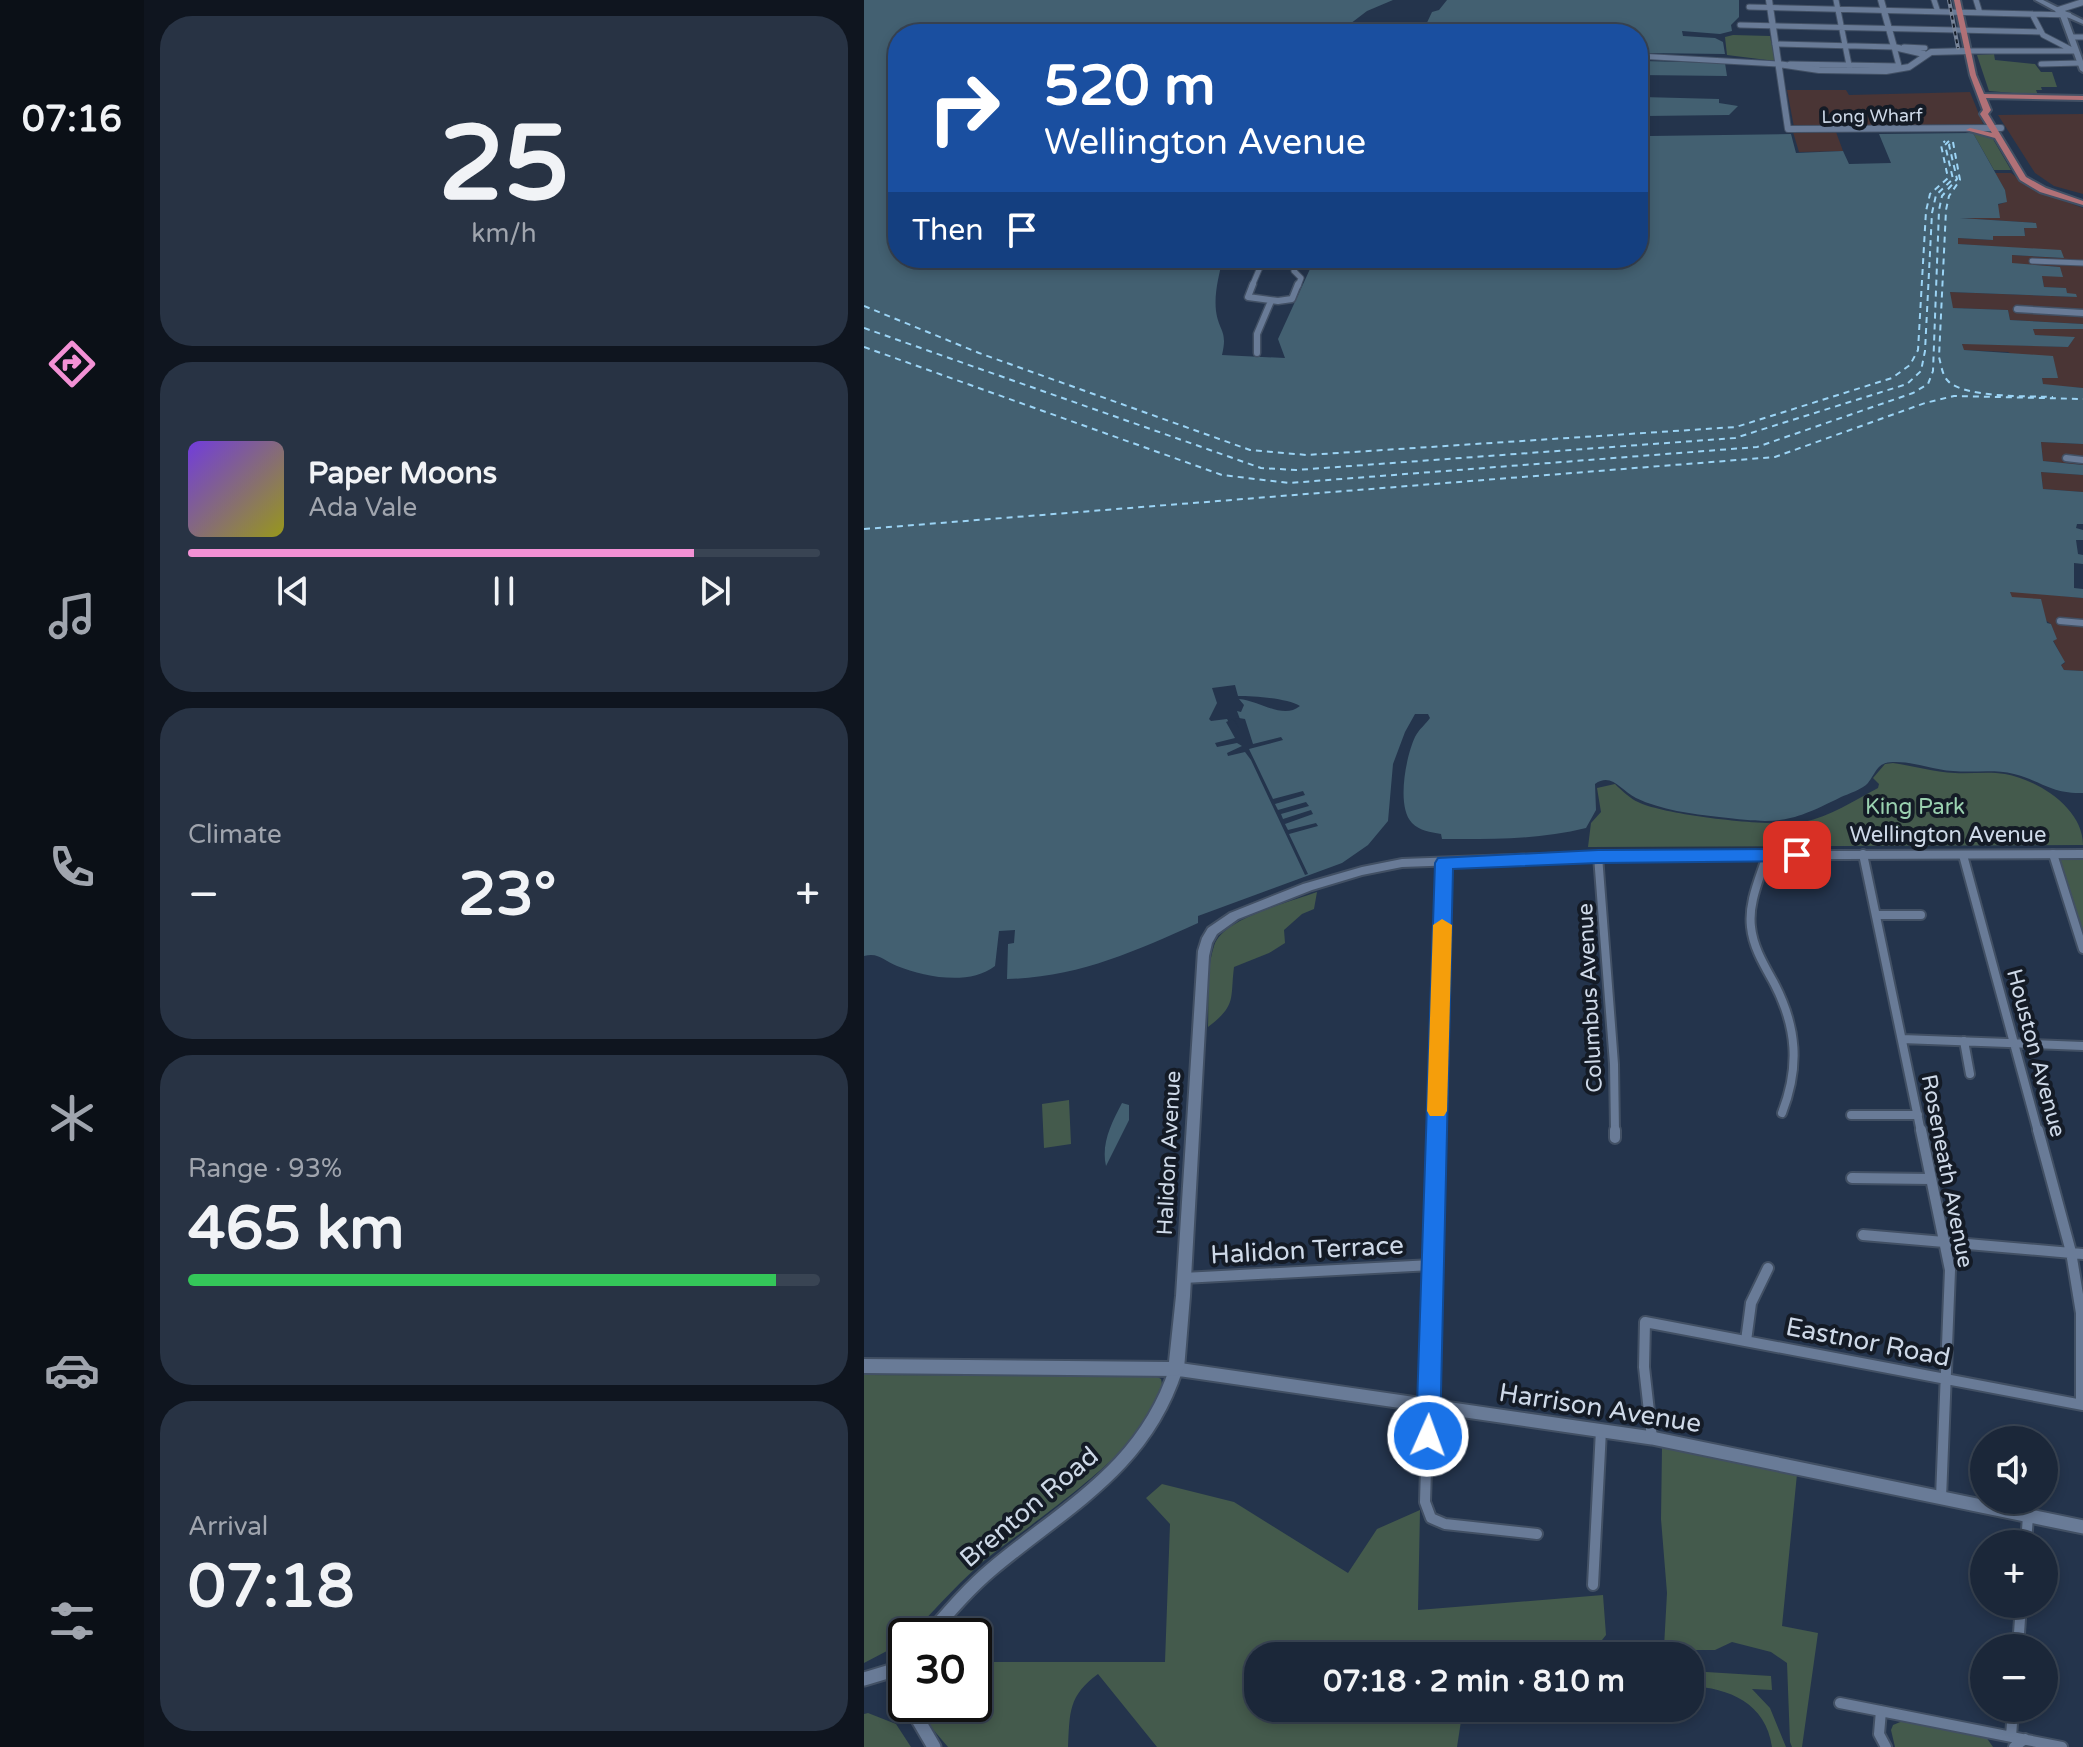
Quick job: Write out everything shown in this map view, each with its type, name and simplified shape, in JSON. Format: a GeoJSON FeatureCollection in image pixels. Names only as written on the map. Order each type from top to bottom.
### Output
{"type":"FeatureCollection","features":[{"type":"Feature","properties":{"kind":"main road"},"geometry":{"type":"LineString","coordinates":[[1957,0],[1981,96],[2023,178],[2047,191],[2083,199]]}},
{"type":"Feature","properties":{"kind":"main road"},"geometry":{"type":"LineString","coordinates":[[2038,0],[2071,16],[2071,37],[2080,60]]}},
{"type":"Feature","properties":{"kind":"main road"},"geometry":{"type":"LineString","coordinates":[[1981,96],[2083,98]]}},
{"type":"Feature","properties":{"kind":"main road"},"geometry":{"type":"LineString","coordinates":[[1970,130],[1998,131]]}},
{"type":"Feature","properties":{"kind":"main road"},"geometry":{"type":"LineString","coordinates":[[1998,131],[2028,174],[2055,190],[2083,199]]}},
{"type":"Feature","properties":{"kind":"main road","name":"Wellington Avenue"},"geometry":{"type":"LineString","coordinates":[[1207,939],[1219,925],[1249,909],[1373,867],[1598,856],[2083,854]]}},
{"type":"Feature","properties":{"kind":"main road","name":"Halidon Avenue"},"geometry":{"type":"LineString","coordinates":[[1176,1369],[1198,1022],[1207,939]]}},
{"type":"Feature","properties":{"kind":"main road","name":"Harrison Avenue"},"geometry":{"type":"LineString","coordinates":[[864,1366],[1176,1369]]}},
{"type":"Feature","properties":{"kind":"street"},"geometry":{"type":"LineString","coordinates":[[1769,0],[1779,74],[1804,68]]}},
{"type":"Feature","properties":{"kind":"street"},"geometry":{"type":"LineString","coordinates":[[1836,0],[1850,68]]}},
{"type":"Feature","properties":{"kind":"street"},"geometry":{"type":"LineString","coordinates":[[1790,64],[1850,68],[1899,66],[1881,0]]}},
{"type":"Feature","properties":{"kind":"street"},"geometry":{"type":"LineString","coordinates":[[1934,0],[1938,12]]}},
{"type":"Feature","properties":{"kind":"street"},"geometry":{"type":"LineString","coordinates":[[1976,0],[1980,13]]}},
{"type":"Feature","properties":{"kind":"street"},"geometry":{"type":"LineString","coordinates":[[1749,7],[2071,16],[2083,2]]}},
{"type":"Feature","properties":{"kind":"street"},"geometry":{"type":"LineString","coordinates":[[2032,14],[2046,38],[2080,60]]}},
{"type":"Feature","properties":{"kind":"street"},"geometry":{"type":"LineString","coordinates":[[1740,25],[2041,32]]}},
{"type":"Feature","properties":{"kind":"street"},"geometry":{"type":"LineString","coordinates":[[2071,37],[2083,37]]}},
{"type":"Feature","properties":{"kind":"street"},"geometry":{"type":"LineString","coordinates":[[1775,44],[1904,47],[1925,51],[1968,51],[2080,60]]}},
{"type":"Feature","properties":{"kind":"street"},"geometry":{"type":"LineString","coordinates":[[1648,57],[1742,60],[1804,68],[1905,69],[1925,51]]}},
{"type":"Feature","properties":{"kind":"street"},"geometry":{"type":"LineString","coordinates":[[2041,64],[2080,60]]}},
{"type":"Feature","properties":{"kind":"street","name":"Long Wharf"},"geometry":{"type":"LineString","coordinates":[[1779,74],[1788,129],[1957,128],[1998,131]]}},
{"type":"Feature","properties":{"kind":"street","name":"Long Wharf"},"geometry":{"type":"LineString","coordinates":[[1957,128],[1970,130]]}},
{"type":"Feature","properties":{"kind":"street"},"geometry":{"type":"LineString","coordinates":[[2032,261],[2083,263]]}},
{"type":"Feature","properties":{"kind":"street"},"geometry":{"type":"LineString","coordinates":[[1259,268],[1247,295],[1271,301],[1292,299],[1301,278],[1294,271],[1295,268]]}},
{"type":"Feature","properties":{"kind":"street"},"geometry":{"type":"LineString","coordinates":[[1257,353],[1257,334],[1271,301]]}},
{"type":"Feature","properties":{"kind":"street"},"geometry":{"type":"LineString","coordinates":[[2017,309],[2083,313]]}},
{"type":"Feature","properties":{"kind":"street"},"geometry":{"type":"LineString","coordinates":[[2066,458],[2083,460]]}},
{"type":"Feature","properties":{"kind":"street"},"geometry":{"type":"LineString","coordinates":[[2060,621],[2083,623]]}},
{"type":"Feature","properties":{"kind":"street","name":"Roseneath Avenue"},"geometry":{"type":"LineString","coordinates":[[1863,854],[1950,1270],[1941,1498]]}},
{"type":"Feature","properties":{"kind":"street"},"geometry":{"type":"LineString","coordinates":[[2053,854],[2083,949]]}},
{"type":"Feature","properties":{"kind":"street"},"geometry":{"type":"LineString","coordinates":[[1767,855],[1752,903],[1751,925],[1756,950],[1782,1001],[1794,1046],[1796,1076],[1782,1113]]}},
{"type":"Feature","properties":{"kind":"street","name":"Houston Avenue"},"geometry":{"type":"LineString","coordinates":[[1963,855],[2071,1252],[2082,1313],[2082,1404]]}},
{"type":"Feature","properties":{"kind":"street","name":"Columbus Avenue"},"geometry":{"type":"LineString","coordinates":[[1598,856],[1612,1029],[1615,1138]]}},
{"type":"Feature","properties":{"kind":"street"},"geometry":{"type":"LineString","coordinates":[[1444,863],[1425,1502],[1431,1518],[1445,1524],[1537,1534]]}},
{"type":"Feature","properties":{"kind":"street"},"geometry":{"type":"LineString","coordinates":[[1876,915],[1921,915]]}},
{"type":"Feature","properties":{"kind":"street"},"geometry":{"type":"LineString","coordinates":[[1902,1039],[2083,1046]]}},
{"type":"Feature","properties":{"kind":"street"},"geometry":{"type":"LineString","coordinates":[[1964,1041],[1970,1074]]}},
{"type":"Feature","properties":{"kind":"street"},"geometry":{"type":"LineString","coordinates":[[1851,1115],[1918,1115]]}},
{"type":"Feature","properties":{"kind":"street"},"geometry":{"type":"LineString","coordinates":[[1852,1178],[1931,1179]]}},
{"type":"Feature","properties":{"kind":"street"},"geometry":{"type":"LineString","coordinates":[[1863,1235],[2083,1254]]}},
{"type":"Feature","properties":{"kind":"street","name":"Halidon Terrace"},"geometry":{"type":"LineString","coordinates":[[1183,1278],[1432,1265]]}},
{"type":"Feature","properties":{"kind":"street"},"geometry":{"type":"LineString","coordinates":[[1746,1341],[1751,1303],[1768,1268]]}},
{"type":"Feature","properties":{"kind":"street","name":"Eastnor Road"},"geometry":{"type":"LineString","coordinates":[[1652,1438],[1644,1367],[1645,1322],[2082,1404]]}},
{"type":"Feature","properties":{"kind":"street","name":"Harrison Avenue"},"geometry":{"type":"LineString","coordinates":[[1176,1369],[1601,1429],[2083,1527]]}},
{"type":"Feature","properties":{"kind":"street","name":"Brenton Road"},"geometry":{"type":"LineString","coordinates":[[944,1618],[974,1585],[1092,1491],[1150,1432],[1171,1395],[1176,1369]]}},
{"type":"Feature","properties":{"kind":"street"},"geometry":{"type":"LineString","coordinates":[[1593,1585],[1601,1429]]}},
{"type":"Feature","properties":{"kind":"street"},"geometry":{"type":"LineString","coordinates":[[2027,1530],[2028,1516]]}},
{"type":"Feature","properties":{"kind":"street"},"geometry":{"type":"LineString","coordinates":[[864,1679],[888,1670]]}},
{"type":"Feature","properties":{"kind":"street"},"geometry":{"type":"LineString","coordinates":[[1840,1703],[2017,1741],[2062,1747]]}},
{"type":"Feature","properties":{"kind":"street"},"geometry":{"type":"LineString","coordinates":[[1881,1711],[1879,1734],[1886,1747]]}},
{"type":"Feature","properties":{"kind":"street"},"geometry":{"type":"LineString","coordinates":[[919,1722],[934,1747]]}},
{"type":"Feature","properties":{"kind":"shaded area"},"geometry":{"type":"Polygon","coordinates":[[[1787,90],[1846,90],[1849,95],[1970,92],[1983,124],[1794,127],[1787,90]]]}},
{"type":"Feature","properties":{"kind":"shaded area"},"geometry":{"type":"Polygon","coordinates":[[[2083,114],[2083,194],[2054,186],[2035,173],[1998,115],[2083,114]]]}},
{"type":"Feature","properties":{"kind":"shaded area"},"geometry":{"type":"Polygon","coordinates":[[[1793,132],[1836,132],[1843,151],[1799,152],[1793,132]]]}},
{"type":"Feature","properties":{"kind":"shaded area"},"geometry":{"type":"Polygon","coordinates":[[[1995,173],[2011,173],[2034,190],[2083,208],[2083,324],[2010,320],[2008,310],[1952,308],[1950,292],[2077,297],[2067,293],[2065,288],[2044,287],[2042,276],[2060,267],[2012,264],[2011,255],[2063,258],[2030,249],[1958,244],[1958,238],[1993,240],[1992,236],[2025,235],[2024,227],[2036,223],[1960,218],[2006,202],[2005,190],[1995,173]]]}},
{"type":"Feature","properties":{"kind":"shaded area"},"geometry":{"type":"Polygon","coordinates":[[[2033,328],[2083,329],[2083,388],[2043,385],[2042,378],[2058,378],[2008,352],[1963,350],[1962,343],[2068,347],[2074,338],[2034,335],[2033,328]]]}},
{"type":"Feature","properties":{"kind":"shaded area"},"geometry":{"type":"Polygon","coordinates":[[[2041,442],[2083,444],[2083,465],[2043,461],[2041,442]]]}},
{"type":"Feature","properties":{"kind":"shaded area"},"geometry":{"type":"Polygon","coordinates":[[[2041,472],[2083,475],[2083,492],[2043,489],[2041,472]]]}},
{"type":"Feature","properties":{"kind":"shaded area"},"geometry":{"type":"Polygon","coordinates":[[[2010,591],[2083,598],[2083,671],[2064,670],[2061,665],[2065,663],[2053,640],[2056,639],[2051,624],[2011,597],[2010,591]]]}},
{"type":"Feature","properties":{"kind":"green space"},"geometry":{"type":"Polygon","coordinates":[[[1770,36],[1775,61],[1727,55],[1725,37],[1770,36]]]}},
{"type":"Feature","properties":{"kind":"green space"},"geometry":{"type":"Polygon","coordinates":[[[1994,54],[1995,60],[2035,64],[2041,72],[2052,72],[2057,87],[2041,87],[2042,90],[2036,90],[2038,95],[1989,91],[1977,55],[1994,54]]]}},
{"type":"Feature","properties":{"kind":"green space"},"geometry":{"type":"Polygon","coordinates":[[[1973,133],[1993,139],[2011,170],[1994,170],[1973,133]]]}},
{"type":"Feature","properties":{"kind":"green space","name":"King Park"},"geometry":{"type":"Polygon","coordinates":[[[1885,764],[1947,772],[2005,774],[2031,782],[2067,808],[2081,832],[2083,845],[1588,847],[1591,823],[1601,812],[1597,788],[1615,784],[1638,802],[1694,816],[1746,822],[1804,822],[1842,808],[1878,788],[1879,784],[1873,778],[1885,764]]]}},
{"type":"Feature","properties":{"kind":"green space"},"geometry":{"type":"Polygon","coordinates":[[[2060,859],[2083,859],[2083,931],[2060,859]]]}},
{"type":"Feature","properties":{"kind":"green space"},"geometry":{"type":"Polygon","coordinates":[[[1317,892],[1314,909],[1302,914],[1284,930],[1285,943],[1234,967],[1228,1007],[1208,1027],[1210,965],[1214,946],[1220,936],[1243,919],[1317,892]]]}},
{"type":"Feature","properties":{"kind":"green space"},"geometry":{"type":"Polygon","coordinates":[[[1069,1100],[1071,1144],[1044,1148],[1042,1104],[1069,1100]]]}},
{"type":"Feature","properties":{"kind":"green space"},"geometry":{"type":"Polygon","coordinates":[[[864,1375],[1156,1376],[1161,1379],[1159,1401],[1144,1426],[1119,1453],[1056,1507],[978,1566],[927,1618],[888,1618],[888,1650],[864,1663],[864,1375]]]}},
{"type":"Feature","properties":{"kind":"green space"},"geometry":{"type":"Polygon","coordinates":[[[1662,1447],[1797,1474],[1782,1626],[1818,1633],[1802,1747],[1792,1747],[1790,1742],[1787,1663],[1771,1652],[1732,1642],[1715,1650],[1704,1650],[1704,1642],[1664,1642],[1667,1593],[1661,1519],[1662,1447]]]}},
{"type":"Feature","properties":{"kind":"green space"},"geometry":{"type":"Polygon","coordinates":[[[1162,1484],[1234,1502],[1348,1573],[1377,1529],[1420,1510],[1418,1610],[1603,1595],[1606,1635],[1600,1642],[1244,1642],[1244,1722],[1461,1722],[1457,1747],[1157,1747],[1098,1674],[1081,1690],[1072,1706],[1068,1747],[948,1747],[928,1722],[992,1722],[992,1662],[1165,1662],[1170,1524],[1146,1498],[1162,1484]]]}},
{"type":"Feature","properties":{"kind":"green space"},"geometry":{"type":"Polygon","coordinates":[[[1704,1672],[1771,1676],[1772,1690],[1752,1689],[1770,1708],[1786,1747],[1772,1747],[1762,1719],[1754,1709],[1718,1690],[1704,1687],[1704,1672]]]}},
{"type":"Feature","properties":{"kind":"green space"},"geometry":{"type":"Polygon","coordinates":[[[864,1714],[896,1724],[911,1747],[864,1747],[864,1714]]]}},
{"type":"Feature","properties":{"kind":"green space"},"geometry":{"type":"Polygon","coordinates":[[[1905,1720],[1986,1737],[1993,1747],[1895,1747],[1891,1730],[1893,1725],[1905,1720]]]}},
{"type":"Feature","properties":{"kind":"water"},"geometry":{"type":"Polygon","coordinates":[[[864,0],[1393,0],[1367,11],[1350,24],[888,24],[888,268],[1221,268],[1216,304],[1217,318],[1224,336],[1222,355],[1285,358],[1278,339],[1310,268],[1648,268],[1648,126],[1650,136],[1791,134],[1796,153],[1843,151],[1849,164],[1891,163],[1879,134],[1973,133],[2005,190],[2007,202],[1998,204],[2000,218],[1960,218],[2036,223],[2037,228],[2024,228],[2025,236],[1993,236],[1993,240],[1958,238],[1958,244],[2061,250],[2064,258],[2012,255],[2012,263],[2060,267],[2063,277],[2042,276],[2044,287],[2066,288],[2067,293],[2076,294],[2077,297],[1950,292],[1953,308],[2008,310],[2010,320],[2083,324],[2083,329],[2033,329],[2035,335],[2075,337],[2068,347],[1962,344],[1964,350],[2053,356],[2058,378],[2042,378],[2043,384],[2083,388],[2083,444],[2041,442],[2043,461],[2083,465],[2083,475],[2041,472],[2043,489],[2083,492],[2083,524],[2077,524],[2076,528],[2083,530],[2083,540],[2076,540],[2078,554],[2083,555],[2083,564],[2074,563],[2074,588],[2083,589],[2083,598],[2010,592],[2012,597],[2041,599],[2047,623],[2051,624],[2057,639],[2053,641],[2065,662],[2061,665],[2064,670],[2083,671],[2083,793],[2054,789],[2006,773],[1953,771],[1888,762],[1880,766],[1863,787],[1808,812],[1782,820],[1755,821],[1666,808],[1636,798],[1606,780],[1595,784],[1596,810],[1586,828],[1532,837],[1442,839],[1441,834],[1412,823],[1404,805],[1408,756],[1417,734],[1430,718],[1428,714],[1415,714],[1393,764],[1388,821],[1368,845],[1342,863],[1198,916],[1198,923],[1128,953],[1058,973],[1007,979],[1008,944],[1014,943],[1015,930],[999,931],[995,966],[973,976],[933,976],[864,956],[864,0]],[[1235,685],[1212,688],[1217,703],[1209,719],[1227,719],[1235,733],[1244,730],[1237,711],[1241,712],[1244,705],[1239,699],[1286,711],[1300,706],[1261,697],[1238,696],[1235,685]]]}},
{"type":"Feature","properties":{"kind":"water"},"geometry":{"type":"Polygon","coordinates":[[[1447,0],[1739,0],[1739,17],[1731,25],[1732,31],[1720,34],[1682,31],[1683,36],[1715,38],[1723,42],[1725,54],[1648,53],[1648,24],[1426,24],[1432,12],[1439,10],[1447,0]]]}},
{"type":"Feature","properties":{"kind":"water"},"geometry":{"type":"Polygon","coordinates":[[[1648,61],[1725,63],[1727,76],[1648,75],[1648,61]]]}},
{"type":"Feature","properties":{"kind":"water"},"geometry":{"type":"Polygon","coordinates":[[[1648,97],[1719,99],[1719,103],[1738,106],[1729,115],[1648,116],[1648,97]]]}},
{"type":"Feature","properties":{"kind":"water"},"geometry":{"type":"Polygon","coordinates":[[[1122,1103],[1129,1105],[1129,1120],[1106,1166],[1106,1142],[1122,1103]]]}},
{"type":"Feature","properties":{"kind":"pier"},"geometry":{"type":"Polygon","coordinates":[[[1233,719],[1239,728],[1235,719],[1245,719],[1253,744],[1281,737],[1283,740],[1249,749],[1273,799],[1303,791],[1305,795],[1275,804],[1278,810],[1306,802],[1309,806],[1281,814],[1283,819],[1311,810],[1313,814],[1285,824],[1288,830],[1316,823],[1318,826],[1289,834],[1308,874],[1305,875],[1251,760],[1245,752],[1228,756],[1227,753],[1242,746],[1237,743],[1217,747],[1215,743],[1235,738],[1226,722],[1233,719]]]}},
{"type":"Feature","properties":{"kind":"ferry route"},"geometry":{"type":"LineString","coordinates":[[864,306],[979,353],[1250,450],[1307,455],[1736,427],[1892,378],[1910,365],[1918,350],[1926,211],[1930,194],[1948,178],[1941,145],[1945,141]]}},
{"type":"Feature","properties":{"kind":"ferry route"},"geometry":{"type":"LineString","coordinates":[[864,328],[1261,468],[1296,470],[1735,438],[1907,384],[1921,371],[1925,351],[1932,213],[1936,195],[1953,179],[1945,145],[1949,141]]}},
{"type":"Feature","properties":{"kind":"ferry route"},"geometry":{"type":"LineString","coordinates":[[864,347],[1222,475],[1289,483],[1757,447],[1913,393],[1928,384],[1933,371],[1939,210],[1942,196],[1957,179],[1949,145],[1954,141]]}},
{"type":"Feature","properties":{"kind":"ferry route"},"geometry":{"type":"LineString","coordinates":[[1953,142],[1960,180],[1949,196],[1946,210],[1939,357],[1943,373],[1956,387],[1968,391],[2053,397]]}},
{"type":"Feature","properties":{"kind":"ferry route"},"geometry":{"type":"LineString","coordinates":[[864,529],[1775,457],[1925,403],[1954,396],[2083,399]]}},
{"type":"Feature","properties":{"kind":"railway"},"geometry":{"type":"LineString","coordinates":[[1949,0],[1958,48]]}},
{"type":"Feature","properties":{"kind":"slow traffic"},"geometry":{"type":"LineString","coordinates":[[1437,1111],[1442,925]]}},
{"type":"Feature","properties":{"kind":"route"},"geometry":{"type":"LineString","coordinates":[[1428,1436],[1444,863],[1598,856],[1797,855]]}}]}
